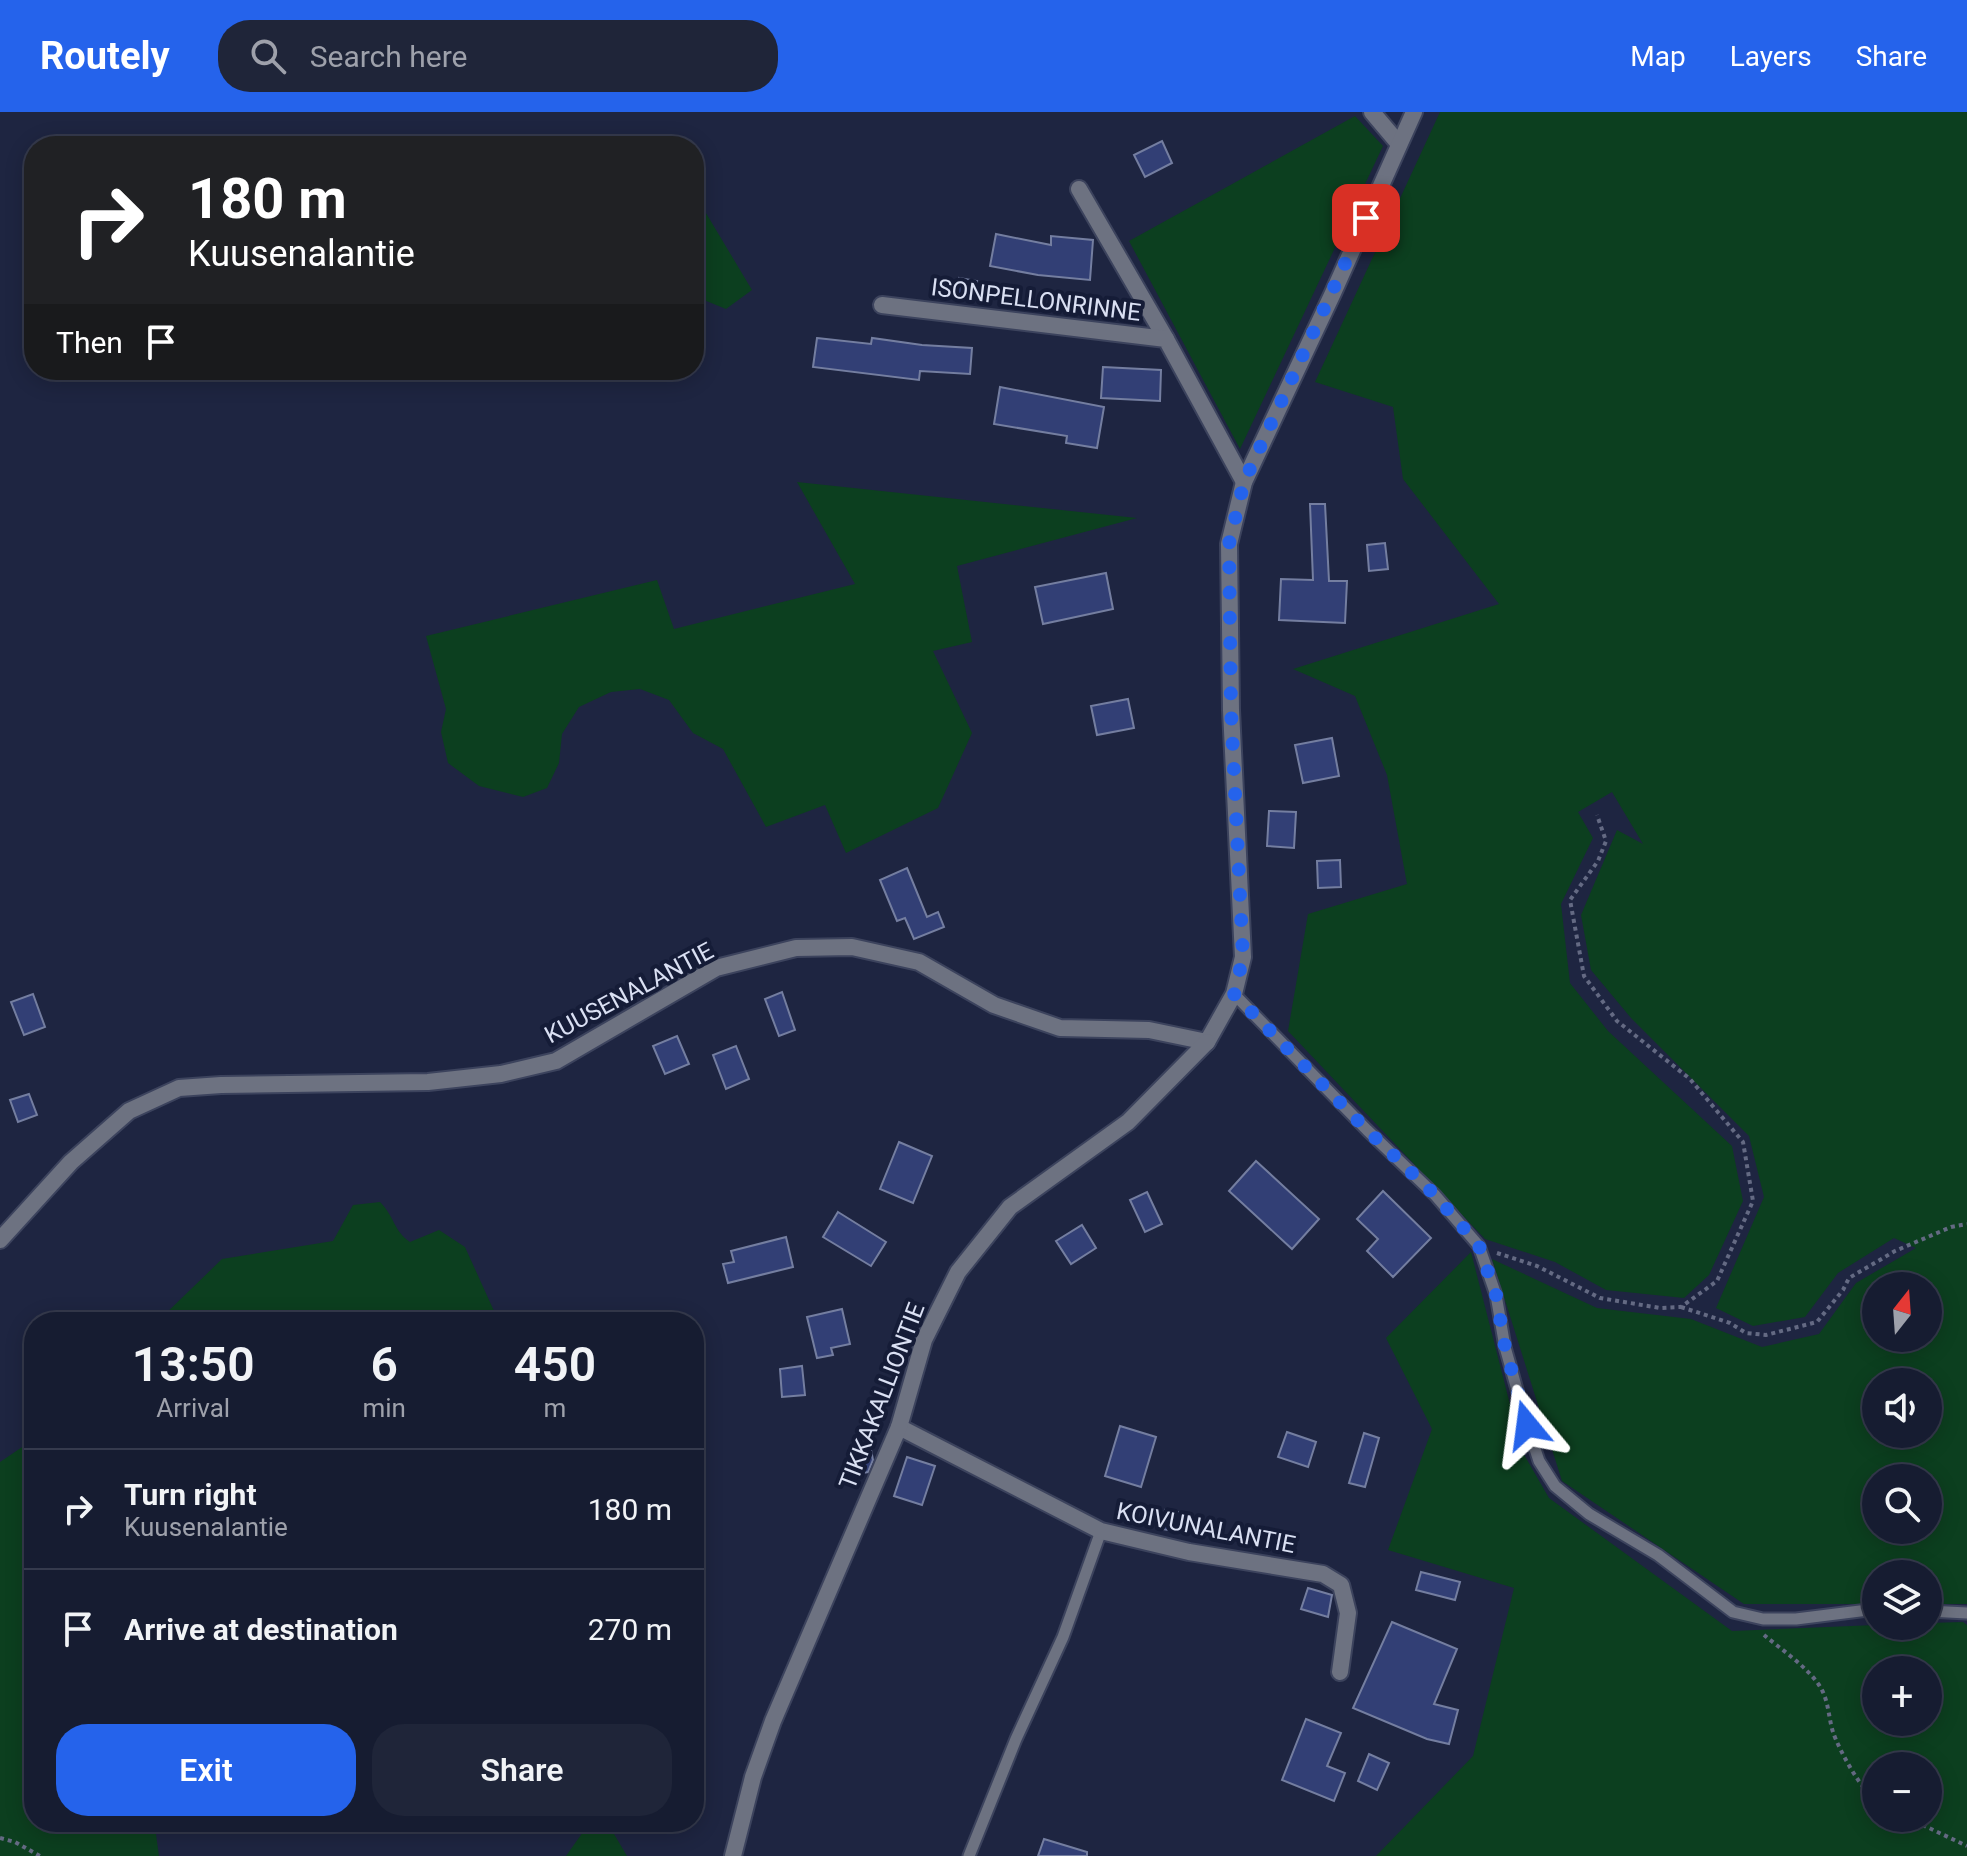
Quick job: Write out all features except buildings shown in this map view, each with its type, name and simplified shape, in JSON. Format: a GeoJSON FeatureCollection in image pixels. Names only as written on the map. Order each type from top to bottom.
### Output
{"type":"FeatureCollection","features":[{"type":"Feature","properties":{"kind":"street"},"geometry":{"type":"LineString","coordinates":[[1372,112],[1399,144]]}},
{"type":"Feature","properties":{"kind":"street"},"geometry":{"type":"LineString","coordinates":[[1207,1042],[1234,994],[1243,957],[1231,710],[1229,544],[1244,482],[1414,112]]}},
{"type":"Feature","properties":{"kind":"street"},"geometry":{"type":"LineString","coordinates":[[1079,189],[1166,339]]}},
{"type":"Feature","properties":{"kind":"street","name":"ISONPELLONRINNE"},"geometry":{"type":"LineString","coordinates":[[882,305],[1166,339],[1244,482]]}},
{"type":"Feature","properties":{"kind":"street","name":"KUUSENALANTIE"},"geometry":{"type":"LineString","coordinates":[[0,1240],[71,1162],[129,1111],[179,1088],[428,1082],[501,1074],[556,1061],[716,968],[796,948],[852,947],[919,962],[994,1005],[1060,1028],[1149,1030],[1207,1042]]}},
{"type":"Feature","properties":{"kind":"street","name":"TIKKAKALLIONTIE"},"geometry":{"type":"LineString","coordinates":[[733,1856],[753,1777],[773,1721],[899,1427],[924,1340],[958,1272],[1010,1207],[1128,1122],[1207,1042]]}},
{"type":"Feature","properties":{"kind":"street","name":"KOIVUNALANTIE"},"geometry":{"type":"LineString","coordinates":[[899,1427],[1101,1531],[1189,1552],[1323,1574],[1341,1585],[1348,1613],[1340,1672]]}},
{"type":"Feature","properties":{"kind":"lane"},"geometry":{"type":"LineString","coordinates":[[1234,994],[1435,1195],[1479,1246],[1496,1295],[1505,1347],[1527,1425],[1539,1461],[1555,1486],[1589,1514],[1658,1555],[1733,1612],[1763,1619],[1796,1619],[1862,1611]]}},
{"type":"Feature","properties":{"kind":"lane"},"geometry":{"type":"LineString","coordinates":[[969,1856],[1016,1739],[1063,1637],[1101,1531]]}},
{"type":"Feature","properties":{"kind":"lane"},"geometry":{"type":"LineString","coordinates":[[1942,1612],[1967,1613]]}},
{"type":"Feature","properties":{"kind":"path"},"geometry":{"type":"LineString","coordinates":[[1597,815],[1606,841],[1598,861],[1570,900],[1584,976],[1617,1021],[1690,1079],[1743,1142],[1746,1157],[1753,1201],[1717,1281],[1681,1307]]}},
{"type":"Feature","properties":{"kind":"path"},"geometry":{"type":"LineString","coordinates":[[1479,1246],[1537,1266],[1600,1298],[1660,1308],[1681,1307],[1730,1323],[1746,1333],[1766,1335],[1817,1322],[1849,1278],[1895,1251],[1951,1227],[1967,1224]]}},
{"type":"Feature","properties":{"kind":"path"},"geometry":{"type":"LineString","coordinates":[[1758,1630],[1819,1684],[1829,1706],[1833,1733],[1862,1784]]}},
{"type":"Feature","properties":{"kind":"path"},"geometry":{"type":"LineString","coordinates":[[1938,1832],[1967,1846]]}},
{"type":"Feature","properties":{"kind":"path"},"geometry":{"type":"LineString","coordinates":[[0,1838],[15,1842],[40,1856]]}},
{"type":"Feature","properties":{"kind":"green space"},"geometry":{"type":"Polygon","coordinates":[[[1440,112],[1967,112],[1967,1604],[1942,1604],[1942,1560],[1862,1560],[1862,1604],[1744,1604],[1562,1481],[1492,1259],[1597,1308],[1691,1319],[1762,1347],[1819,1334],[1856,1283],[1862,1280],[1862,1352],[1942,1352],[1942,1272],[1875,1272],[1916,1248],[1894,1238],[1838,1273],[1805,1317],[1753,1326],[1716,1308],[1764,1197],[1749,1136],[1631,1018],[1591,970],[1581,915],[1617,830],[1643,844],[1612,792],[1578,812],[1593,838],[1561,904],[1570,983],[1608,1031],[1732,1146],[1743,1201],[1709,1275],[1684,1298],[1606,1290],[1555,1262],[1485,1239],[1288,1031],[1308,914],[1407,884],[1387,775],[1355,696],[1293,669],[1499,604],[1403,479],[1393,407],[1315,382],[1440,112]]]}},
{"type":"Feature","properties":{"kind":"green space"},"geometry":{"type":"Polygon","coordinates":[[[1355,116],[1383,146],[1240,449],[1129,241],[1355,116]]]}},
{"type":"Feature","properties":{"kind":"green space"},"geometry":{"type":"Polygon","coordinates":[[[704,210],[752,290],[726,309],[704,300],[704,210]]]}},
{"type":"Feature","properties":{"kind":"green space"},"geometry":{"type":"Polygon","coordinates":[[[797,482],[1137,518],[957,566],[972,642],[933,651],[972,733],[938,808],[846,853],[825,805],[766,827],[723,749],[693,733],[669,700],[640,689],[611,692],[579,707],[562,734],[559,763],[547,788],[523,797],[479,786],[448,763],[441,732],[446,709],[426,636],[657,580],[674,629],[855,584],[797,482]]]}},
{"type":"Feature","properties":{"kind":"green space"},"geometry":{"type":"Polygon","coordinates":[[[380,1202],[400,1233],[410,1242],[439,1230],[465,1247],[494,1312],[167,1312],[222,1259],[333,1241],[353,1205],[380,1202]]]}},
{"type":"Feature","properties":{"kind":"green space"},"geometry":{"type":"Polygon","coordinates":[[[1471,1252],[1522,1451],[1549,1498],[1732,1631],[1862,1626],[1862,1640],[1942,1640],[1942,1623],[1963,1622],[1967,1625],[1967,1856],[1376,1856],[1473,1756],[1514,1588],[1388,1550],[1432,1429],[1386,1338],[1471,1252]]]}},
{"type":"Feature","properties":{"kind":"green space"},"geometry":{"type":"Polygon","coordinates":[[[24,1446],[24,1832],[156,1832],[159,1856],[0,1856],[0,1462],[24,1446]]]}},
{"type":"Feature","properties":{"kind":"green space"},"geometry":{"type":"Polygon","coordinates":[[[583,1832],[613,1832],[627,1856],[566,1856],[583,1832]]]}},
{"type":"Feature","properties":{"kind":"route"},"geometry":{"type":"LineString","coordinates":[[1366,218],[1244,482],[1229,544],[1231,710],[1243,957],[1234,994],[1435,1195],[1479,1246],[1496,1295],[1505,1347],[1527,1425]]}}]}
